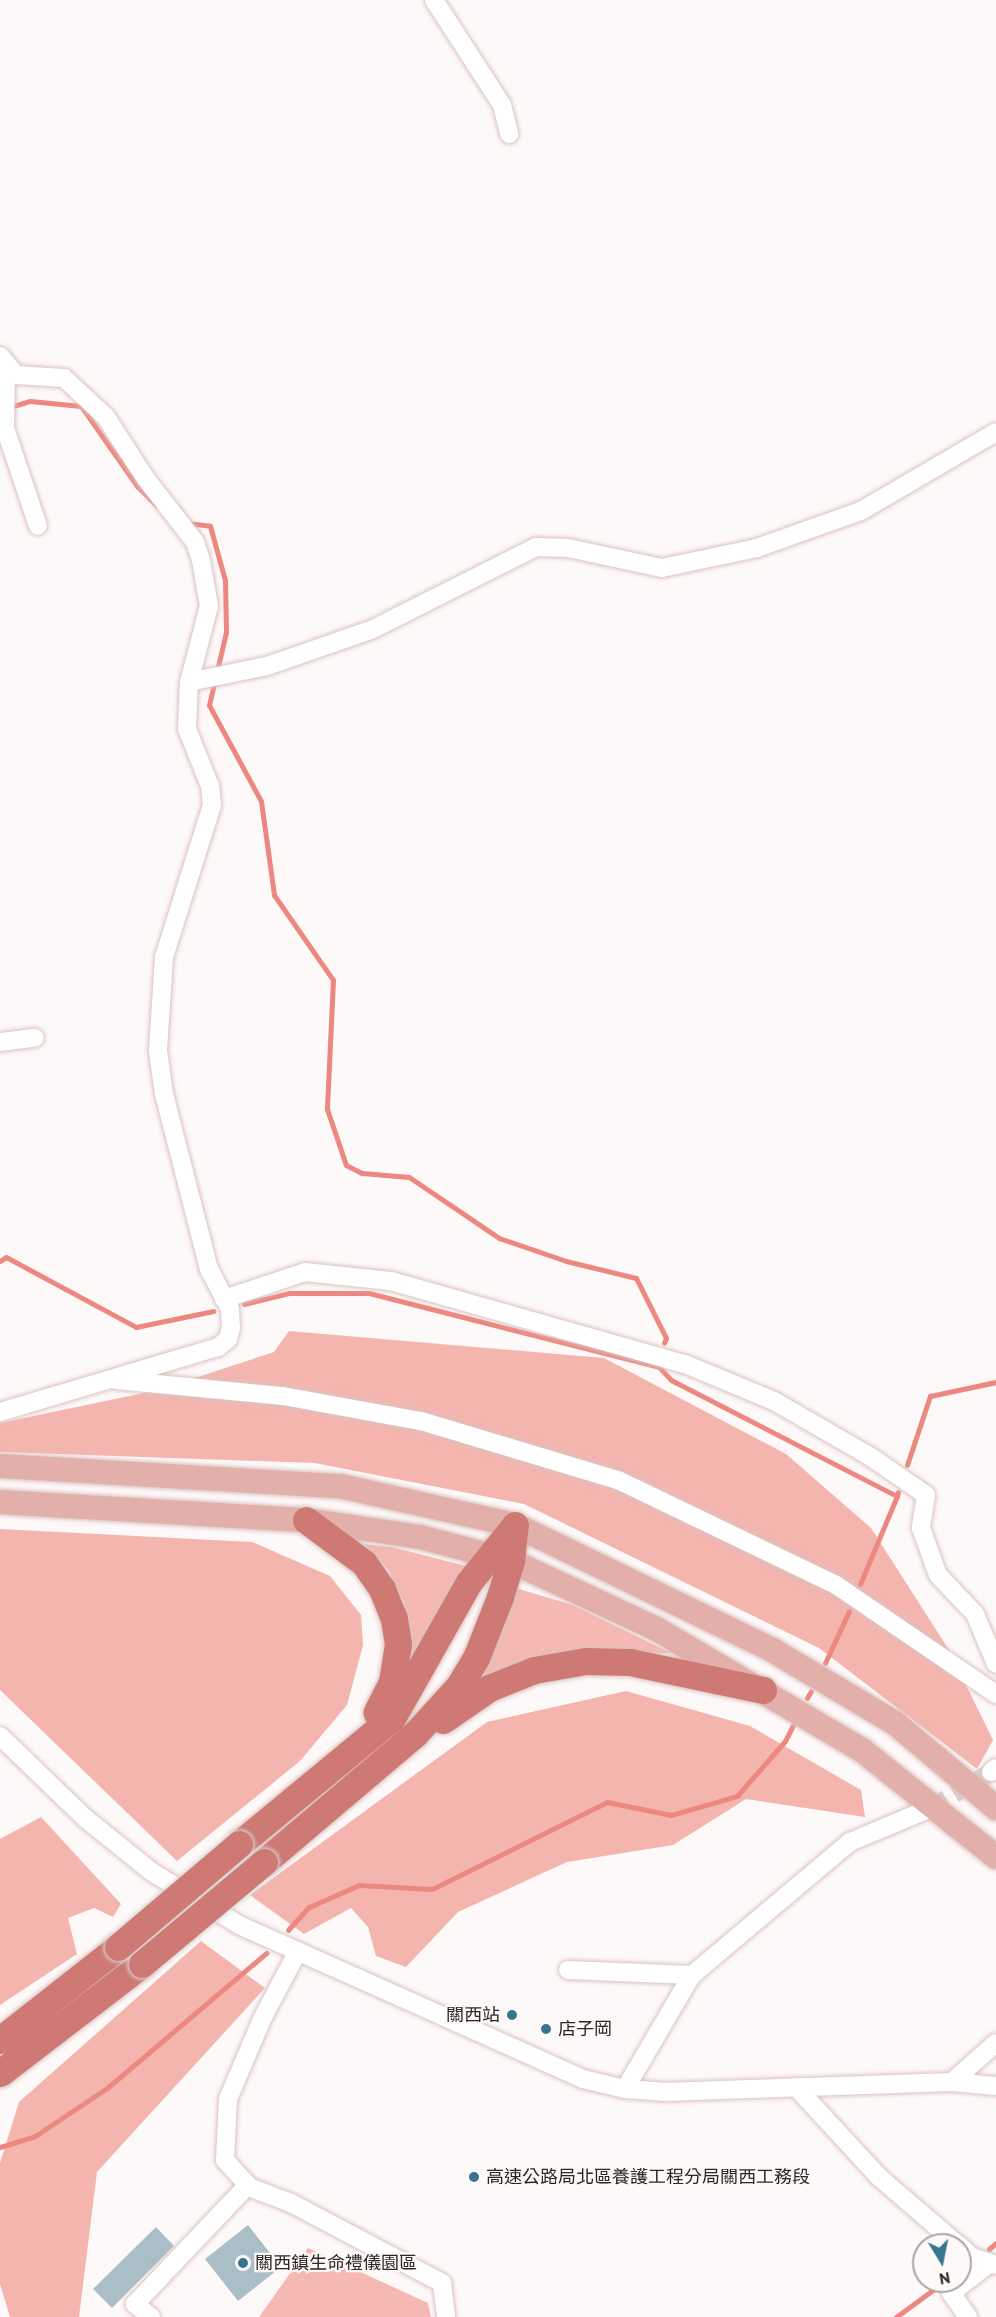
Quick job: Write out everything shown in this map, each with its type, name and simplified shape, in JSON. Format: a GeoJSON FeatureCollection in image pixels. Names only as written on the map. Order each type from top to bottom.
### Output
{"type":"FeatureCollection","features":[{"type":"Feature","properties":{"kind":"highway"},"geometry":{"type":"LineString","coordinates":[[306,1520],[364,1563],[382,1588],[394,1619],[398,1644],[392,1682],[361,1746]]}},
{"type":"Feature","properties":{"kind":"highway"},"geometry":{"type":"LineString","coordinates":[[416,1734],[459,1686],[476,1658],[501,1558],[515,1525]]}},
{"type":"Feature","properties":{"kind":"highway"},"geometry":{"type":"LineString","coordinates":[[0,2040],[118,1947],[392,1719],[469,1582],[501,1558]]}},
{"type":"Feature","properties":{"kind":"highway"},"geometry":{"type":"LineString","coordinates":[[0,2073],[142,1964],[416,1734],[489,1688],[534,1670],[585,1661],[630,1662],[763,1690]]}},
{"type":"Feature","properties":{"kind":"highway"},"geometry":{"type":"LineString","coordinates":[[0,2091],[41,2042]]}},
{"type":"Feature","properties":{"kind":"main road"},"geometry":{"type":"LineString","coordinates":[[0,1466],[340,1486],[515,1525],[774,1651],[896,1723],[996,1808]]}},
{"type":"Feature","properties":{"kind":"main road"},"geometry":{"type":"LineString","coordinates":[[0,1502],[306,1520],[420,1537],[501,1558],[658,1630],[763,1690],[862,1750],[996,1857]]}},
{"type":"Feature","properties":{"kind":"street"},"geometry":{"type":"LineString","coordinates":[[434,0],[502,105],[509,134]]}},
{"type":"Feature","properties":{"kind":"street"},"geometry":{"type":"LineString","coordinates":[[3,362],[6,391],[3,429],[38,526]]}},
{"type":"Feature","properties":{"kind":"street"},"geometry":{"type":"LineString","coordinates":[[0,1412],[218,1347],[228,1339],[231,1327],[224,1299],[209,1269],[164,1094],[158,1051],[164,957],[212,805],[210,786],[187,729],[208,606],[201,560],[182,524],[106,417],[64,378],[16,375],[3,362]]}},
{"type":"Feature","properties":{"kind":"street"},"geometry":{"type":"LineString","coordinates":[[196,682],[228,677],[373,628],[536,547],[568,548],[662,568],[757,548],[861,511],[996,432]]}},
{"type":"Feature","properties":{"kind":"street"},"geometry":{"type":"LineString","coordinates":[[1,1039],[35,1038]]}},
{"type":"Feature","properties":{"kind":"street"},"geometry":{"type":"LineString","coordinates":[[224,1299],[305,1272],[391,1281],[685,1364],[774,1401],[871,1457],[926,1495],[921,1528],[938,1575],[975,1614],[996,1664]]}},
{"type":"Feature","properties":{"kind":"street"},"geometry":{"type":"LineString","coordinates":[[105,1379],[283,1396],[421,1420],[618,1480],[836,1586],[996,1694]]}},
{"type":"Feature","properties":{"kind":"street"},"geometry":{"type":"LineString","coordinates":[[0,1736],[86,1819],[152,1872],[239,1925],[584,2079],[625,2088],[664,2092],[952,2082],[996,2086]]}},
{"type":"Feature","properties":{"kind":"street"},"geometry":{"type":"LineString","coordinates":[[625,2088],[692,1975],[850,1842],[931,1808]]}},
{"type":"Feature","properties":{"kind":"street"},"geometry":{"type":"LineString","coordinates":[[298,1951],[263,2017],[228,2099],[225,2160],[248,2185],[291,2203],[442,2283],[446,2317]]}},
{"type":"Feature","properties":{"kind":"street"},"geometry":{"type":"LineString","coordinates":[[568,1970],[692,1975]]}},
{"type":"Feature","properties":{"kind":"street"},"geometry":{"type":"LineString","coordinates":[[952,2082],[996,2043]]}},
{"type":"Feature","properties":{"kind":"street"},"geometry":{"type":"LineString","coordinates":[[796,2087],[879,2176],[944,2233]]}},
{"type":"Feature","properties":{"kind":"street"},"geometry":{"type":"LineString","coordinates":[[151,2317],[135,2304],[248,2185]]}},
{"type":"Feature","properties":{"kind":"street"},"geometry":{"type":"LineString","coordinates":[[972,2257],[993,2264]]}},
{"type":"Feature","properties":{"kind":"street"},"geometry":{"type":"LineString","coordinates":[[968,2317],[951,2293],[993,2264]]}},
{"type":"Feature","properties":{"kind":"shaded area"},"geometry":{"type":"Polygon","coordinates":[[[289,1331],[604,1358],[786,1454],[871,1528],[949,1650],[993,1740],[977,1769],[819,1648],[524,1504],[315,1463],[0,1452],[0,1423],[158,1390],[274,1352],[289,1331]]]}},
{"type":"Feature","properties":{"kind":"shaded area"},"geometry":{"type":"Polygon","coordinates":[[[0,1529],[252,1542],[330,1576],[361,1615],[363,1645],[347,1705],[300,1761],[177,1861],[0,1690],[0,1529]]]}},
{"type":"Feature","properties":{"kind":"shaded area"},"geometry":{"type":"Polygon","coordinates":[[[364,1544],[392,1547],[466,1566],[396,1697],[408,1653],[405,1605],[388,1570],[364,1544]]]}},
{"type":"Feature","properties":{"kind":"shaded area"},"geometry":{"type":"Polygon","coordinates":[[[512,1587],[573,1605],[671,1653],[534,1658],[476,1679],[512,1587]]]}},
{"type":"Feature","properties":{"kind":"shaded area"},"geometry":{"type":"Polygon","coordinates":[[[626,1691],[750,1726],[861,1790],[865,1817],[746,1799],[673,1845],[567,1862],[458,1912],[406,1967],[376,1956],[368,1927],[351,1908],[304,1934],[250,1895],[487,1722],[626,1691]]]}},
{"type":"Feature","properties":{"kind":"shaded area"},"geometry":{"type":"Polygon","coordinates":[[[41,1817],[121,1904],[113,1917],[94,1908],[68,1918],[77,1954],[0,2005],[0,1839],[41,1817]]]}},
{"type":"Feature","properties":{"kind":"shaded area"},"geometry":{"type":"Polygon","coordinates":[[[201,1941],[265,1988],[97,2172],[79,2317],[10,2317],[0,2284],[0,2163],[19,2102],[201,1941]]]}},
{"type":"Feature","properties":{"kind":"shaded area"},"geometry":{"type":"Polygon","coordinates":[[[308,2248],[428,2303],[431,2317],[259,2317],[308,2248]]]}},
{"type":"Feature","properties":{"kind":"building","name":"關西鎮生命禮儀園區"},"geometry":{"type":"Polygon","coordinates":[[[248,2225],[281,2267],[238,2301],[205,2259],[248,2225]]]}},
{"type":"Feature","properties":{"kind":"building"},"geometry":{"type":"Polygon","coordinates":[[[156,2227],[174,2246],[112,2308],[93,2289],[156,2227]]]}},
{"type":"Feature","properties":{"kind":"waterway"},"geometry":{"type":"LineString","coordinates":[[10,407],[30,401],[81,406],[137,486],[157,506]]}},
{"type":"Feature","properties":{"kind":"waterway"},"geometry":{"type":"LineString","coordinates":[[187,523],[210,526],[225,580],[226,632],[209,705],[261,801],[274,895],[333,980],[327,1109],[346,1165],[362,1173],[409,1177],[499,1238],[566,1261],[636,1278],[666,1338],[664,1343]]}},
{"type":"Feature","properties":{"kind":"waterway"},"geometry":{"type":"LineString","coordinates":[[0,1261],[6,1257],[136,1327],[213,1311]]}},
{"type":"Feature","properties":{"kind":"waterway"},"geometry":{"type":"LineString","coordinates":[[244,1304],[289,1293],[369,1293],[659,1367]]}},
{"type":"Feature","properties":{"kind":"waterway"},"geometry":{"type":"LineString","coordinates":[[659,1367],[671,1380],[897,1496],[898,1492]]}},
{"type":"Feature","properties":{"kind":"waterway"},"geometry":{"type":"LineString","coordinates":[[907,1465],[930,1396],[996,1382]]}},
{"type":"Feature","properties":{"kind":"waterway"},"geometry":{"type":"LineString","coordinates":[[860,1584],[897,1496]]}},
{"type":"Feature","properties":{"kind":"waterway"},"geometry":{"type":"LineString","coordinates":[[825,1663],[849,1611]]}},
{"type":"Feature","properties":{"kind":"waterway"},"geometry":{"type":"LineString","coordinates":[[807,1698],[811,1691]]}},
{"type":"Feature","properties":{"kind":"waterway"},"geometry":{"type":"LineString","coordinates":[[288,1930],[309,1907],[359,1885],[432,1889],[607,1802],[671,1815],[737,1796],[785,1741],[793,1725]]}},
{"type":"Feature","properties":{"kind":"waterway"},"geometry":{"type":"LineString","coordinates":[[0,2147],[35,2136],[107,2088],[266,1953]]}},
{"type":"Feature","properties":{"kind":"waterway"},"geometry":{"type":"LineString","coordinates":[[989,2249],[996,2243]]}},
{"type":"Feature","properties":{"kind":"waterway"},"geometry":{"type":"LineString","coordinates":[[896,2317],[929,2293]]}},
{"type":"Feature","properties":{"kind":"tunnel"},"geometry":{"type":"LineString","coordinates":[[931,1808],[991,1772]]}},
{"type":"Feature","properties":{"kind":"place","name":"關西站"},"geometry":{"type":"Point","coordinates":[512,2015]}},
{"type":"Feature","properties":{"kind":"place","name":"店子岡"},"geometry":{"type":"Point","coordinates":[546,2029]}},
{"type":"Feature","properties":{"kind":"place","name":"高速公路局北區養護工程分局關西工務段"},"geometry":{"type":"Point","coordinates":[474,2177]}},
{"type":"Feature","properties":{"kind":"place","name":"關西鎮生命禮儀園區"},"geometry":{"type":"Point","coordinates":[243,2263]}}]}
